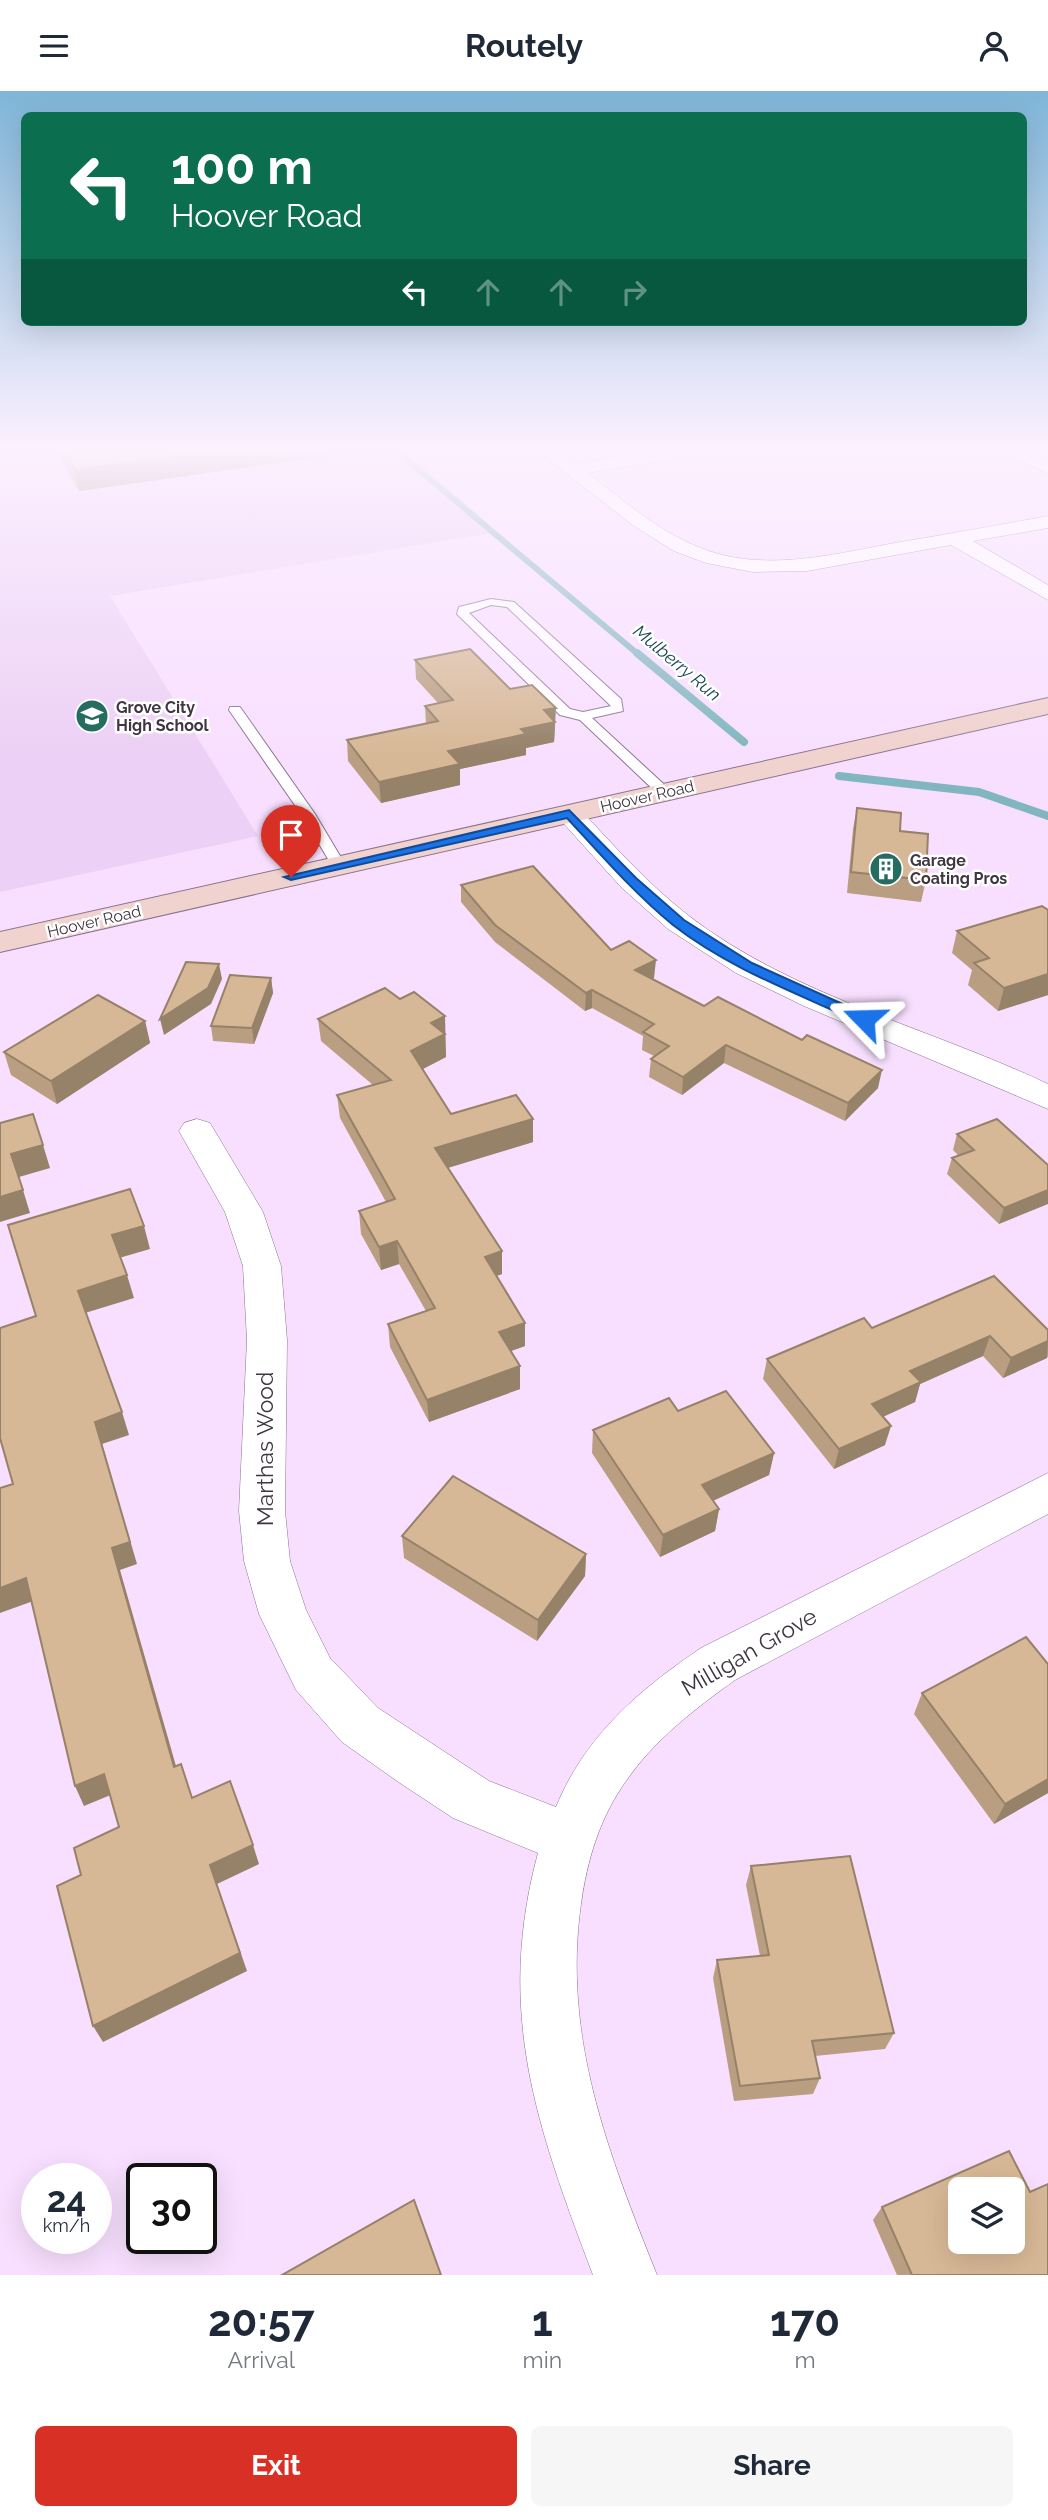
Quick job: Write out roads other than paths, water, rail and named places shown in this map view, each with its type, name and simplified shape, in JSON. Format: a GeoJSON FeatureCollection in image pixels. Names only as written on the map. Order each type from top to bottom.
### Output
{"type":"FeatureCollection","features":[{"type":"Feature","properties":{"kind":"main road","name":"Hoover Road"},"geometry":{"type":"LineString","coordinates":[[0,942],[1048,706]]}},
{"type":"Feature","properties":{"kind":"street"},"geometry":{"type":"LineString","coordinates":[[694,551],[726,562],[771,566],[807,565],[888,551]]}},
{"type":"Feature","properties":{"kind":"street"},"geometry":{"type":"LineString","coordinates":[[976,551],[1048,594]]}},
{"type":"Feature","properties":{"kind":"street"},"geometry":{"type":"LineString","coordinates":[[569,814],[631,881],[679,923],[747,966],[815,999],[988,1069],[1048,1098]]}},
{"type":"Feature","properties":{"kind":"street","name":"Marthas Wood"},"geometry":{"type":"LineString","coordinates":[[197,1131],[244,1212],[262,1266],[267,1339],[262,1511],[267,1561],[283,1614],[313,1674],[360,1725],[472,1800],[570,1839]]}},
{"type":"Feature","properties":{"kind":"street","name":"Milligan Grove"},"geometry":{"type":"LineString","coordinates":[[625,2275],[584,2169],[557,2075],[546,1993],[552,1909],[570,1839],[596,1780],[631,1735],[674,1693],[718,1664],[1048,1492]]}},
{"type":"Feature","properties":{"kind":"lane"},"geometry":{"type":"LineString","coordinates":[[583,716],[618,708],[616,702],[510,604],[491,602],[463,609],[463,614],[565,712],[583,716],[664,792]]}},
{"type":"Feature","properties":{"kind":"lane"},"geometry":{"type":"LineString","coordinates":[[235,710],[308,814],[339,866]]}},
{"type":"Feature","properties":{"kind":"waterway","name":"Mulberry Run"},"geometry":{"type":"LineString","coordinates":[[515,551],[639,655]]}},
{"type":"Feature","properties":{"kind":"waterway","name":"Mulberry Run"},"geometry":{"type":"LineString","coordinates":[[637,653],[744,742]]}},
{"type":"Feature","properties":{"kind":"waterway","name":"Mulberry Run"},"geometry":{"type":"LineString","coordinates":[[839,776],[979,792],[1048,816]]}},
{"type":"Feature","properties":{"kind":"place","name":"Grove City High School"},"geometry":{"type":"Point","coordinates":[92,716]}},
{"type":"Feature","properties":{"kind":"place","name":"Garage Coating Pros"},"geometry":{"type":"Point","coordinates":[886,869]}}]}
